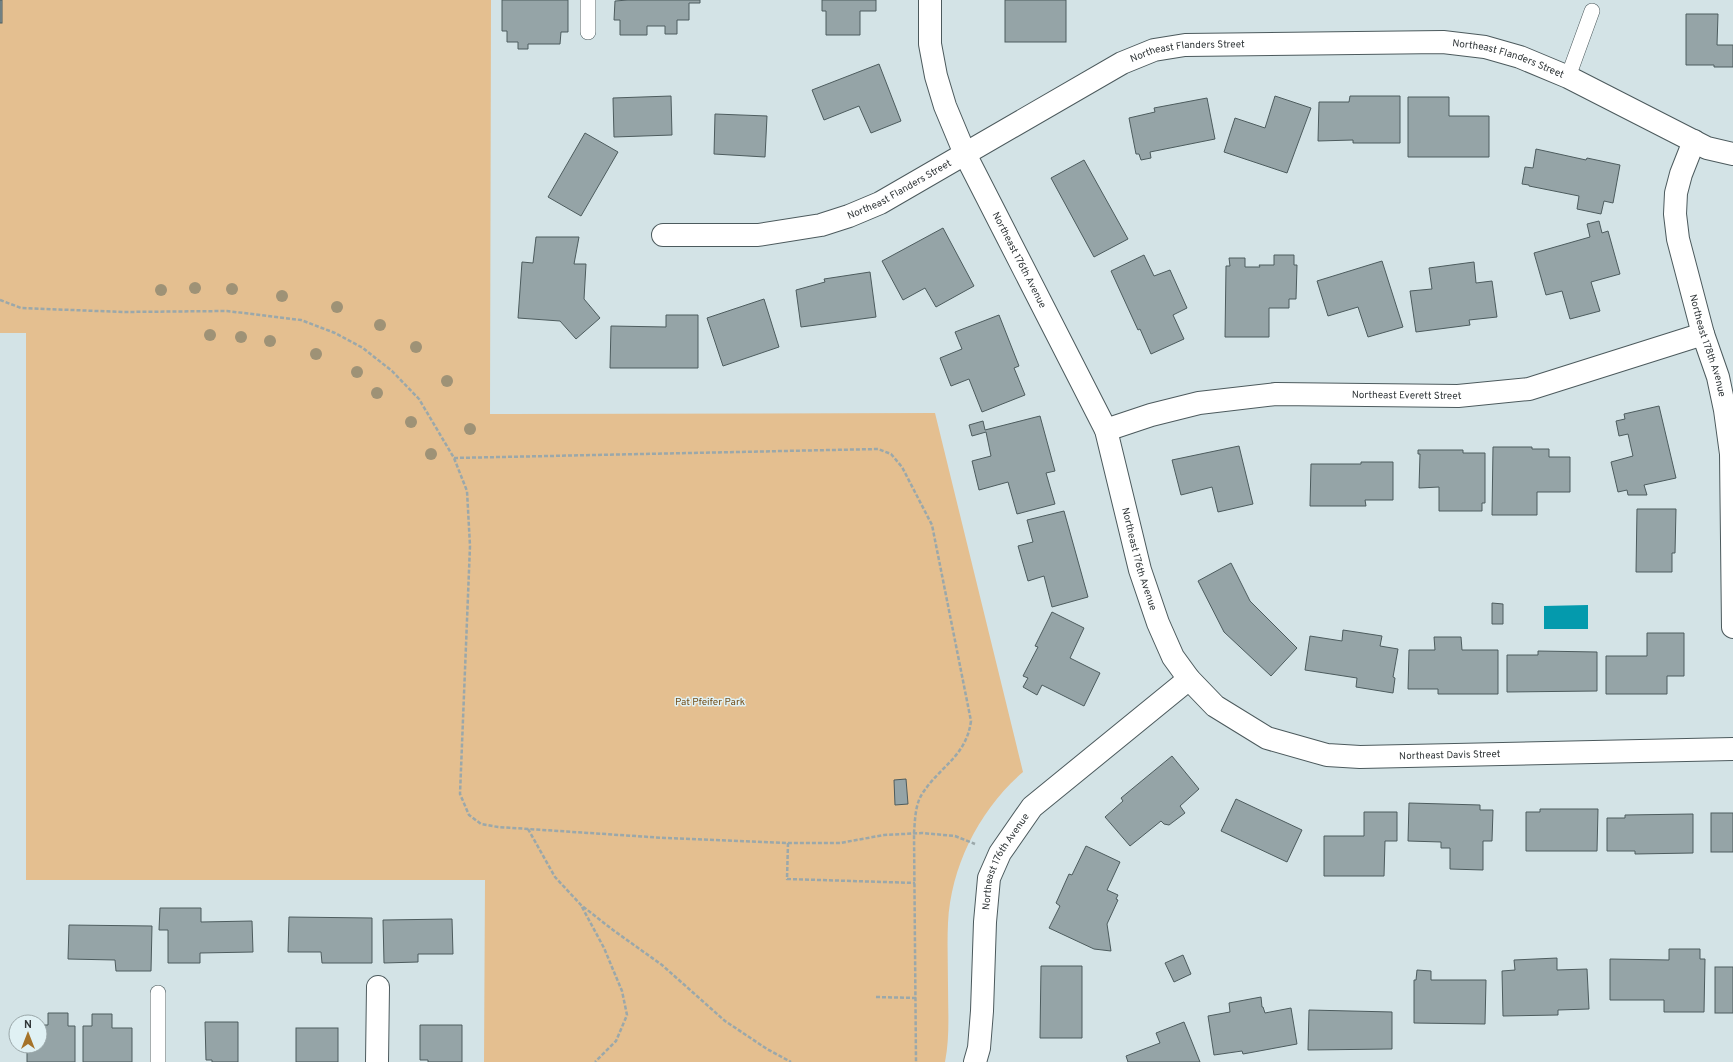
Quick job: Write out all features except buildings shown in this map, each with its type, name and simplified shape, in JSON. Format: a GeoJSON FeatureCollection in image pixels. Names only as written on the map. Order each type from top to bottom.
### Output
{"type":"FeatureCollection","features":[{"type":"Feature","properties":{"kind":"street","name":"Northeast 176th Avenue"},"geometry":{"type":"LineString","coordinates":[[930,0],[930,44],[944,106],[965,154],[1106,430],[1143,578],[1158,623],[1173,656],[1189,679],[1032,807],[1000,853],[989,878],[985,922],[982,1011],[979,1048],[975,1062]]}},
{"type":"Feature","properties":{"kind":"street","name":"Northeast Flanders Street"},"geometry":{"type":"LineString","coordinates":[[662,235],[758,235],[821,225],[849,216],[880,203],[1122,63],[1154,50],[1185,45],[1443,42],[1485,47],[1520,57],[1568,77],[1708,148],[1733,154]]}},
{"type":"Feature","properties":{"kind":"street","name":"Northeast 178th Avenue"},"geometry":{"type":"LineString","coordinates":[[1694,141],[1681,174],[1676,193],[1678,239],[1703,334],[1718,377],[1725,410],[1730,454],[1732,493],[1733,628]]}},
{"type":"Feature","properties":{"kind":"street","name":"Northeast Everett Street"},"geometry":{"type":"LineString","coordinates":[[1106,430],[1152,415],[1199,403],[1276,394],[1458,396],[1529,389],[1703,334]]}},
{"type":"Feature","properties":{"kind":"street","name":"Northeast Davis Street"},"geometry":{"type":"LineString","coordinates":[[1189,679],[1215,706],[1267,738],[1327,755],[1360,757],[1733,749]]}},
{"type":"Feature","properties":{"kind":"street"},"geometry":{"type":"LineString","coordinates":[[377,1062],[378,988]]}},
{"type":"Feature","properties":{"kind":"lane"},"geometry":{"type":"LineString","coordinates":[[588,0],[588,32]]}},
{"type":"Feature","properties":{"kind":"lane"},"geometry":{"type":"LineString","coordinates":[[1568,77],[1592,11]]}},
{"type":"Feature","properties":{"kind":"lane"},"geometry":{"type":"LineString","coordinates":[[158,993],[158,1062]]}},
{"type":"Feature","properties":{"kind":"path"},"geometry":{"type":"LineString","coordinates":[[0,302],[21,308],[123,312],[227,311],[301,320],[341,336],[363,348],[392,371],[419,399],[454,458],[467,491],[470,546],[460,794],[469,815],[481,824],[528,829],[665,838],[788,843],[840,843],[884,835],[914,833],[955,836],[1000,853]]}},
{"type":"Feature","properties":{"kind":"path"},"geometry":{"type":"LineString","coordinates":[[454,458],[878,449],[891,454],[902,467],[932,525],[971,721],[969,734],[962,749],[921,795],[915,816],[914,882],[916,1062]]}},
{"type":"Feature","properties":{"kind":"path"},"geometry":{"type":"LineString","coordinates":[[528,829],[555,877],[581,905],[662,965],[725,1021],[767,1049],[791,1062]]}},
{"type":"Feature","properties":{"kind":"path"},"geometry":{"type":"LineString","coordinates":[[788,843],[787,879],[914,882]]}},
{"type":"Feature","properties":{"kind":"path"},"geometry":{"type":"LineString","coordinates":[[581,905],[604,948],[622,991],[628,1014],[616,1041],[595,1062]]}},
{"type":"Feature","properties":{"kind":"path"},"geometry":{"type":"LineString","coordinates":[[876,997],[916,998]]}},
{"type":"Feature","properties":{"kind":"green space","name":"Pat Pfeifer Park"},"geometry":{"type":"Polygon","coordinates":[[[0,0],[491,0],[490,414],[935,413],[1023,772],[994,803],[981,821],[970,840],[955,880],[950,901],[948,923],[948,1043],[945,1062],[484,1062],[485,880],[26,880],[26,333],[0,333],[0,0]]]}},
{"type":"Feature","properties":{"kind":"water"},"geometry":{"type":"Polygon","coordinates":[[[1588,605],[1588,629],[1544,629],[1544,606],[1588,605]]]}}]}
